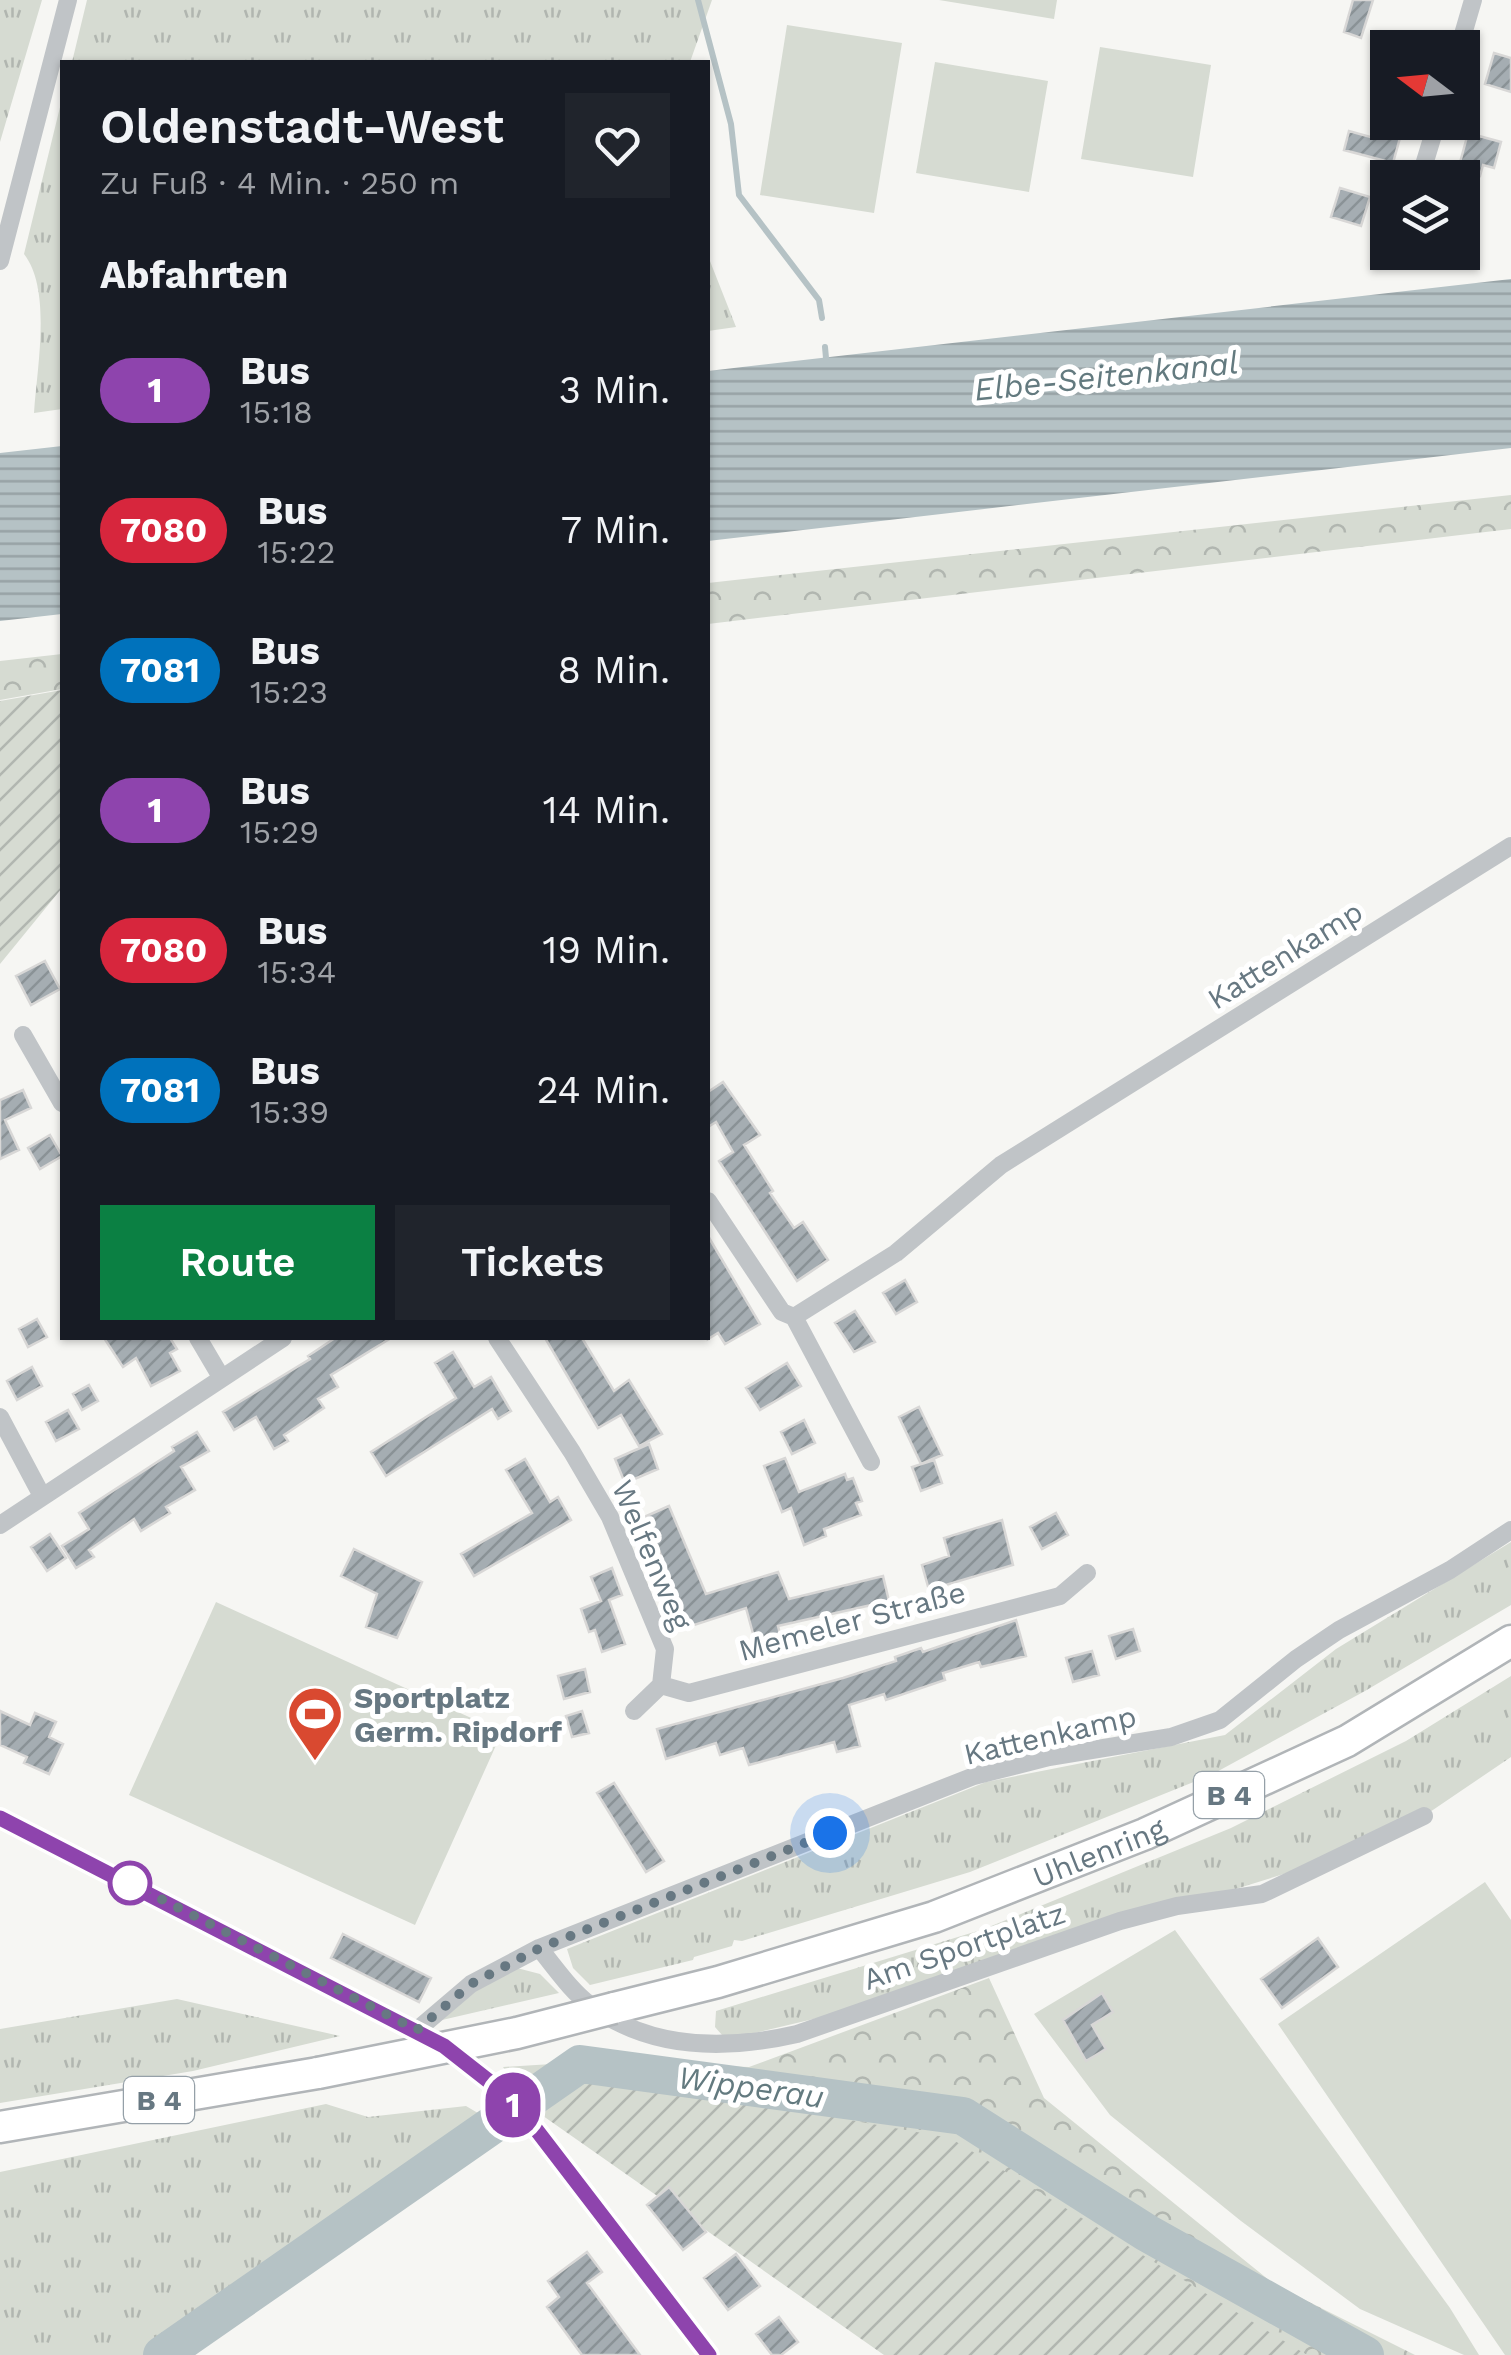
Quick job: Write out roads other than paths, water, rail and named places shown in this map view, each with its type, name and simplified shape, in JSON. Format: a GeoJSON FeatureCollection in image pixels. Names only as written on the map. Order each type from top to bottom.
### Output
{"type":"FeatureCollection","features":[{"type":"Feature","properties":{"kind":"highway","name":"Uhlenring"},"geometry":{"type":"LineString","coordinates":[[0,2126],[318,2073],[517,2033],[718,1982],[934,1916],[1145,1834],[1347,1741],[1511,1641]]}},
{"type":"Feature","properties":{"kind":"street"},"geometry":{"type":"LineString","coordinates":[[0,261],[68,0]]}},
{"type":"Feature","properties":{"kind":"street"},"geometry":{"type":"LineString","coordinates":[[1464,30],[1473,0]]}},
{"type":"Feature","properties":{"kind":"street","name":"Kattenkamp"},"geometry":{"type":"LineString","coordinates":[[794,1317],[896,1253],[1001,1165],[1511,846]]}},
{"type":"Feature","properties":{"kind":"street"},"geometry":{"type":"LineString","coordinates":[[23,1036],[60,1100]]}},
{"type":"Feature","properties":{"kind":"street"},"geometry":{"type":"LineString","coordinates":[[710,1204],[782,1312],[794,1317],[871,1462]]}},
{"type":"Feature","properties":{"kind":"street"},"geometry":{"type":"LineString","coordinates":[[199,1340],[221,1377]]}},
{"type":"Feature","properties":{"kind":"street"},"geometry":{"type":"LineString","coordinates":[[0,1525],[280,1340]]}},
{"type":"Feature","properties":{"kind":"street","name":"Welfenweg"},"geometry":{"type":"LineString","coordinates":[[498,1340],[610,1517],[665,1649],[661,1685]]}},
{"type":"Feature","properties":{"kind":"street"},"geometry":{"type":"LineString","coordinates":[[0,1417],[42,1496]]}},
{"type":"Feature","properties":{"kind":"street","name":"Kattenkamp"},"geometry":{"type":"LineString","coordinates":[[417,2030],[471,1984],[540,1948],[974,1776],[1211,1724],[1339,1630],[1450,1570],[1511,1530]]}},
{"type":"Feature","properties":{"kind":"street","name":"Memeler Straße"},"geometry":{"type":"LineString","coordinates":[[661,1685],[689,1694],[1060,1596],[1087,1573]]}},
{"type":"Feature","properties":{"kind":"street"},"geometry":{"type":"LineString","coordinates":[[634,1711],[661,1685]]}},
{"type":"Feature","properties":{"kind":"street","name":"Am Sportplatz"},"geometry":{"type":"LineString","coordinates":[[540,1948],[588,2003],[613,2020],[646,2033],[704,2044],[766,2042],[1120,1920],[1177,1906],[1262,1894],[1424,1816]]}},
{"type":"Feature","properties":{"kind":"street"},"geometry":{"type":"LineString","coordinates":[[0,1818],[434,2039],[500,2091],[529,2121],[709,2355]]}},
{"type":"Feature","properties":{"kind":"water","name":"Elbe-Seitenkanal"},"geometry":{"type":"Polygon","coordinates":[[[1511,279],[1511,448],[710,541],[710,371],[1511,279]]]}},
{"type":"Feature","properties":{"kind":"water"},"geometry":{"type":"Polygon","coordinates":[[[60,446],[60,614],[0,621],[0,453],[60,446]]]}},
{"type":"Feature","properties":{"kind":"waterway"},"geometry":{"type":"LineString","coordinates":[[698,0],[731,124],[739,195],[819,300],[822,318]]}},
{"type":"Feature","properties":{"kind":"waterway"},"geometry":{"type":"LineString","coordinates":[[825,347],[826,358]]}},
{"type":"Feature","properties":{"kind":"waterway","name":"Wipperau"},"geometry":{"type":"LineString","coordinates":[[162,2355],[580,2064],[963,2116],[1147,2233],[1365,2355]]}},
{"type":"Feature","properties":{"kind":"place","name":"Sportplatz Germ. Ripdorf"},"geometry":{"type":"Point","coordinates":[315,1763]}}]}
